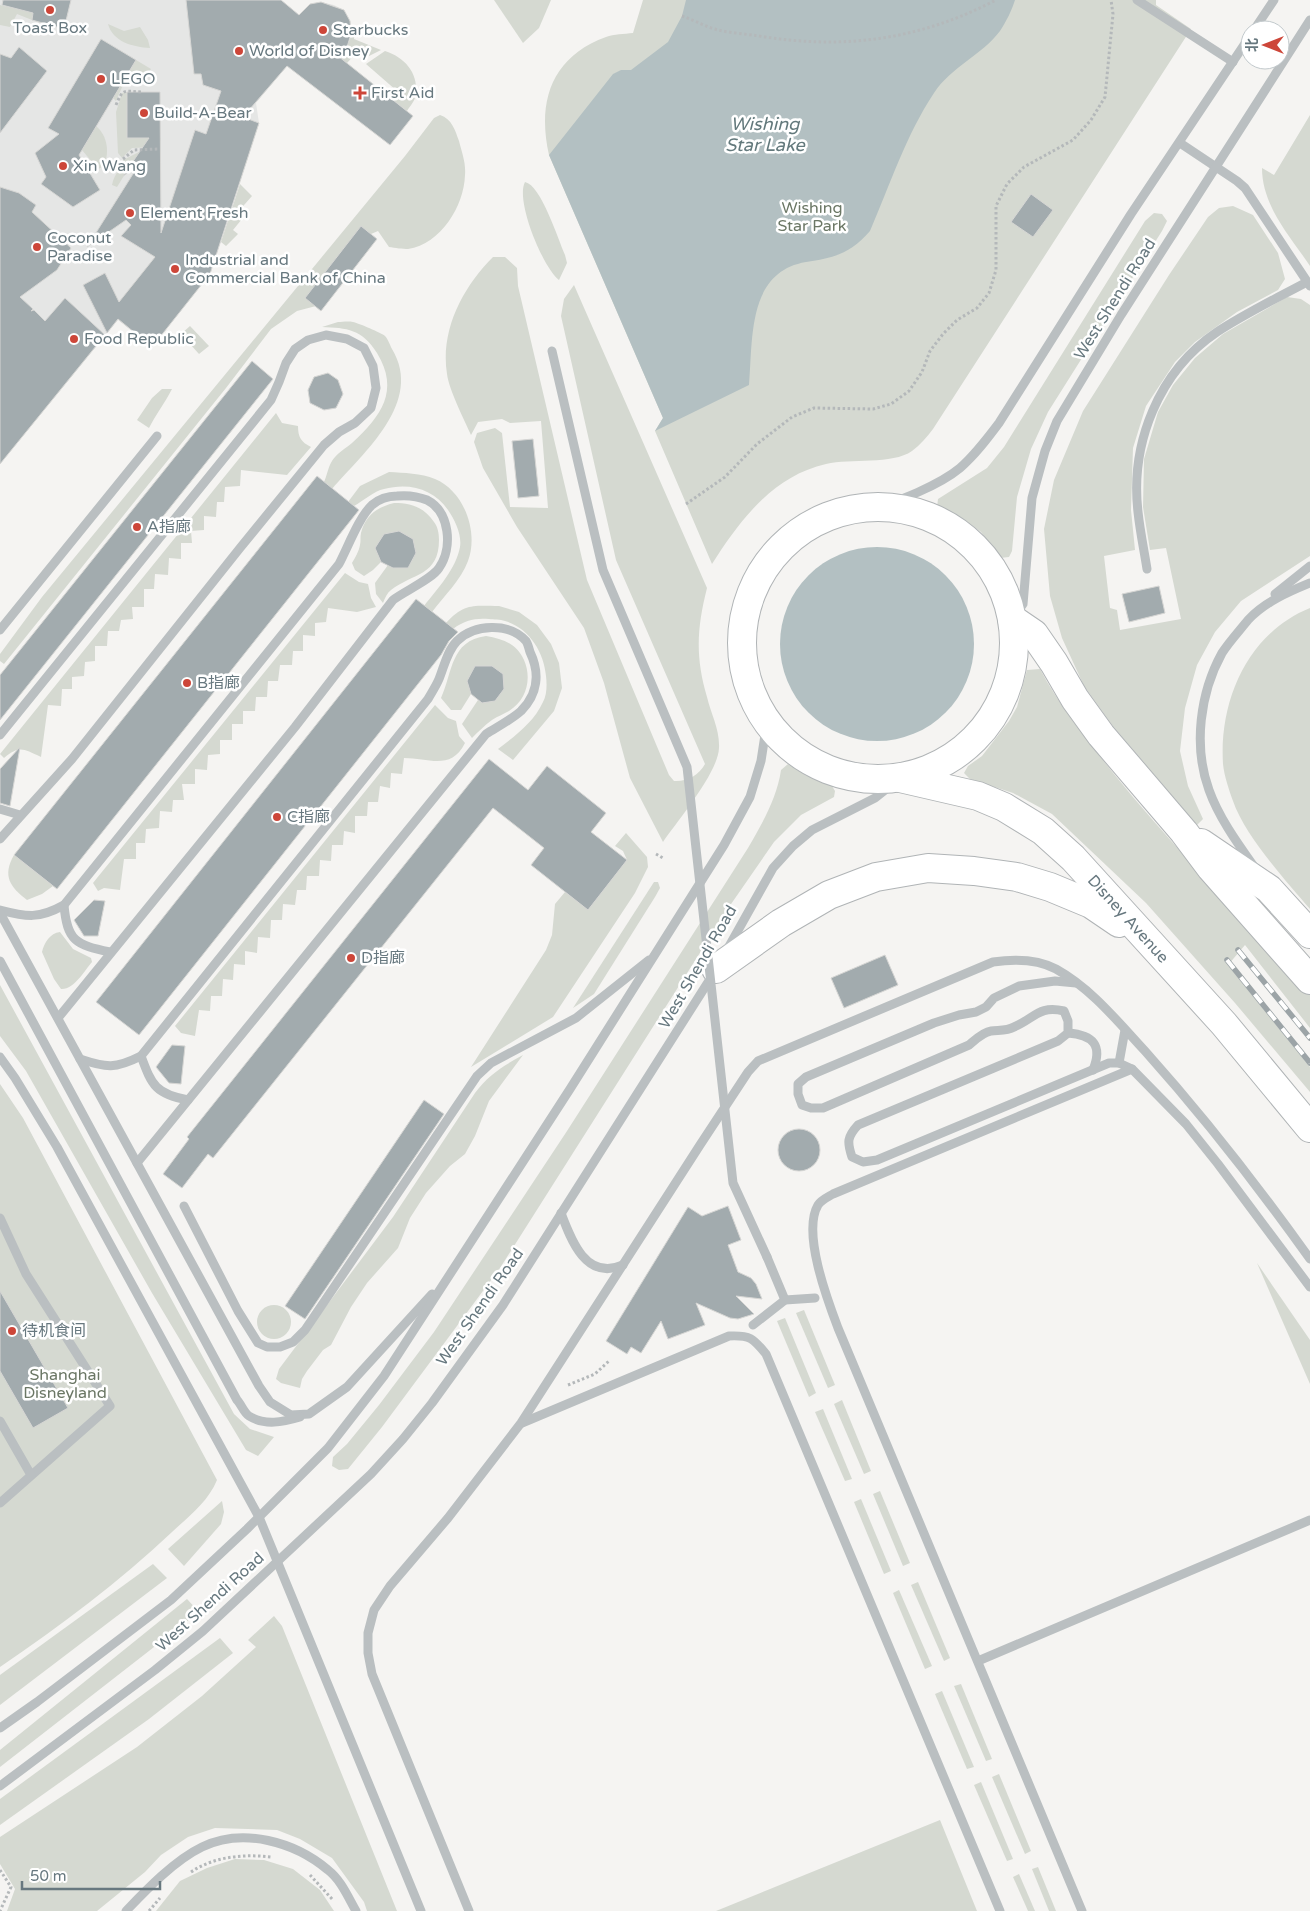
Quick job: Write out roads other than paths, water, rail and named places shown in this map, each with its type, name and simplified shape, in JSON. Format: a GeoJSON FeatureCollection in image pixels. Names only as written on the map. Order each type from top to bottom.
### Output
{"type":"FeatureCollection","features":[{"type":"Feature","properties":{"kind":"highway"},"geometry":{"type":"LineString","coordinates":[[872,506],[904,508],[935,519],[963,536],[986,559],[1002,587],[1012,619],[1013,662],[1000,703],[990,718],[975,739],[941,764],[900,778],[878,780],[836,773],[815,765],[797,753],[780,739],[767,722],[754,699],[745,674],[742,647],[743,621],[750,595],[762,571],[778,550],[798,532],[821,519],[845,510],[872,506]]}},
{"type":"Feature","properties":{"kind":"highway"},"geometry":{"type":"LineString","coordinates":[[1012,619],[1034,634],[1075,699],[1101,735],[1224,882],[1310,980]]}},
{"type":"Feature","properties":{"kind":"highway","name":"Disney Avenue"},"geometry":{"type":"LineString","coordinates":[[900,778],[978,796],[1004,807],[1044,831],[1073,858],[1224,1024],[1310,1128]]}},
{"type":"Feature","properties":{"kind":"highway"},"geometry":{"type":"LineString","coordinates":[[1184,832],[1258,880],[1280,900],[1310,934]]}},
{"type":"Feature","properties":{"kind":"highway"},"geometry":{"type":"LineString","coordinates":[[716,970],[781,923],[828,895],[876,877],[928,868],[1017,876],[1050,887],[1091,904],[1150,943]]}},
{"type":"Feature","properties":{"kind":"street"},"geometry":{"type":"LineString","coordinates":[[1137,0],[1233,62]]}},
{"type":"Feature","properties":{"kind":"street"},"geometry":{"type":"LineString","coordinates":[[1261,20],[1274,0]]}},
{"type":"Feature","properties":{"kind":"street","name":"West Shendi Road"},"geometry":{"type":"LineString","coordinates":[[1012,619],[1023,604],[1032,498],[1045,451],[1058,421],[1121,315],[1310,20]]}},
{"type":"Feature","properties":{"kind":"street","name":"West Shendi Road"},"geometry":{"type":"LineString","coordinates":[[872,506],[880,506],[905,498],[933,485],[959,469],[979,449],[999,423],[1131,214],[1240,51]]}},
{"type":"Feature","properties":{"kind":"street"},"geometry":{"type":"LineString","coordinates":[[1147,569],[1138,511],[1137,482],[1139,455],[1146,426],[1172,375],[1194,351],[1216,333],[1244,315],[1309,284],[1251,196],[1237,181],[1180,143]]}},
{"type":"Feature","properties":{"kind":"street"},"geometry":{"type":"LineString","coordinates":[[0,735],[271,400],[286,363],[295,349],[308,340],[326,335],[347,339],[364,348],[374,366],[376,388],[371,408],[355,423],[339,432],[324,445],[72,759],[0,839]]}},
{"type":"Feature","properties":{"kind":"street"},"geometry":{"type":"LineString","coordinates":[[552,351],[603,570],[687,767],[733,1183],[785,1300]]}},
{"type":"Feature","properties":{"kind":"street"},"geometry":{"type":"LineString","coordinates":[[0,630],[157,436]]}},
{"type":"Feature","properties":{"kind":"street"},"geometry":{"type":"LineString","coordinates":[[0,911],[35,916],[49,913],[64,905],[339,564],[359,523],[372,504],[388,496],[408,495],[428,501],[440,513],[447,532],[447,552],[439,569],[393,600],[295,727],[58,1018]]}},
{"type":"Feature","properties":{"kind":"street"},"geometry":{"type":"LineString","coordinates":[[1280,900],[1237,842],[1221,816],[1209,789],[1202,758],[1200,726],[1206,690],[1223,652],[1250,619],[1272,597],[1310,566]]}},
{"type":"Feature","properties":{"kind":"street"},"geometry":{"type":"LineString","coordinates":[[1250,619],[1282,595],[1310,583]]}},
{"type":"Feature","properties":{"kind":"street"},"geometry":{"type":"LineString","coordinates":[[80,1059],[108,1067],[123,1065],[141,1056],[428,699],[439,679],[445,661],[457,642],[475,630],[491,627],[511,631],[526,642],[534,660],[538,676],[533,694],[521,711],[486,734],[137,1163]]}},
{"type":"Feature","properties":{"kind":"street","name":"West Shendi Road"},"geometry":{"type":"LineString","coordinates":[[0,1728],[171,1600],[259,1517],[333,1441],[384,1376],[570,1090],[724,845],[750,797],[761,761],[767,722]]}},
{"type":"Feature","properties":{"kind":"street","name":"West Shendi Road"},"geometry":{"type":"LineString","coordinates":[[0,1786],[155,1670],[203,1631],[371,1474],[426,1410],[504,1305],[716,970],[773,868],[812,830],[875,798],[900,778]]}},
{"type":"Feature","properties":{"kind":"street"},"geometry":{"type":"LineString","coordinates":[[0,809],[20,815]]}},
{"type":"Feature","properties":{"kind":"street"},"geometry":{"type":"LineString","coordinates":[[64,905],[66,924],[74,939],[86,947],[110,952]]}},
{"type":"Feature","properties":{"kind":"street"},"geometry":{"type":"LineString","coordinates":[[0,911],[259,1386],[270,1402],[291,1415],[309,1414]]}},
{"type":"Feature","properties":{"kind":"street"},"geometry":{"type":"LineString","coordinates":[[184,1206],[238,1310],[258,1343],[267,1347],[293,1342],[305,1330],[477,1076],[491,1064],[576,1018],[655,955]]}},
{"type":"Feature","properties":{"kind":"street"},"geometry":{"type":"LineString","coordinates":[[469,1911],[372,1674],[368,1653],[368,1633],[374,1610],[390,1586],[448,1518],[522,1423],[748,1072],[758,1061],[993,962],[1014,959],[1040,963],[1055,969],[1077,983],[1107,1009],[1208,1124],[1260,1188],[1310,1259]]}},
{"type":"Feature","properties":{"kind":"street"},"geometry":{"type":"LineString","coordinates":[[0,961],[237,1400],[248,1415],[266,1422],[282,1422],[309,1414],[347,1387],[448,1278]]}},
{"type":"Feature","properties":{"kind":"street"},"geometry":{"type":"LineString","coordinates":[[1068,1033],[1068,1022],[1064,1011],[1052,1008],[1041,1011],[1014,1027],[1001,1031],[990,1031],[969,1045],[823,1108],[810,1108],[802,1105],[798,1094],[798,1084],[806,1077],[934,1023],[976,1012],[986,1007],[994,998],[1019,986],[1055,981],[1077,983]]}},
{"type":"Feature","properties":{"kind":"street"},"geometry":{"type":"LineString","coordinates":[[1119,1063],[1125,1030]]}},
{"type":"Feature","properties":{"kind":"street"},"geometry":{"type":"LineString","coordinates":[[1094,1070],[1098,1058],[1096,1047],[1090,1038],[1068,1033],[1058,1041],[858,1125],[850,1134],[848,1147],[852,1157],[863,1162],[877,1160],[1094,1070],[1109,1064],[1119,1063],[1132,1069],[1191,1131],[1310,1286]]}},
{"type":"Feature","properties":{"kind":"street"},"geometry":{"type":"LineString","coordinates":[[141,1056],[150,1080],[162,1093],[188,1100]]}},
{"type":"Feature","properties":{"kind":"street"},"geometry":{"type":"LineString","coordinates":[[0,1057],[15,1078],[57,1148],[259,1517],[421,1911]]}},
{"type":"Feature","properties":{"kind":"street"},"geometry":{"type":"LineString","coordinates":[[1082,1911],[824,1291],[813,1234],[813,1215],[819,1202],[833,1194],[1132,1069]]}},
{"type":"Feature","properties":{"kind":"street"},"geometry":{"type":"LineString","coordinates":[[562,1213],[570,1239],[581,1255],[605,1269],[614,1269],[623,1265]]}},
{"type":"Feature","properties":{"kind":"street"},"geometry":{"type":"LineString","coordinates":[[0,1218],[26,1274],[110,1406],[0,1503]]}},
{"type":"Feature","properties":{"kind":"street"},"geometry":{"type":"LineString","coordinates":[[753,1325],[785,1300],[815,1298]]}},
{"type":"Feature","properties":{"kind":"street"},"geometry":{"type":"LineString","coordinates":[[522,1423],[729,1336],[744,1335],[754,1340],[766,1354],[1000,1911]]}},
{"type":"Feature","properties":{"kind":"street"},"geometry":{"type":"LineString","coordinates":[[0,1421],[31,1475]]}},
{"type":"Feature","properties":{"kind":"street"},"geometry":{"type":"LineString","coordinates":[[978,1661],[1310,1520]]}},
{"type":"Feature","properties":{"kind":"street"},"geometry":{"type":"LineString","coordinates":[[126,1911],[177,1862],[203,1846],[230,1838],[254,1838],[282,1844],[308,1856],[330,1870],[356,1911]]}},
{"type":"Feature","properties":{"kind":"water","name":"Wishing Star Lake"},"geometry":{"type":"Polygon","coordinates":[[[686,0],[1015,0],[1011,12],[1000,31],[949,76],[934,93],[915,126],[899,160],[870,231],[856,245],[841,253],[787,268],[773,279],[763,293],[753,329],[749,385],[655,431],[663,418],[549,155],[613,74],[621,70],[631,70],[668,42],[682,16],[686,0]]]}},
{"type":"Feature","properties":{"kind":"water"},"geometry":{"type":"Polygon","coordinates":[[[867,547],[887,547],[923,558],[946,575],[958,590],[967,607],[974,634],[974,654],[967,681],[958,698],[946,713],[931,725],[914,734],[887,741],[867,741],[831,730],[815,719],[802,706],[791,690],[784,672],[780,654],[780,634],[791,598],[802,582],[815,569],[831,558],[849,551],[867,547]]]}},
{"type":"Feature","properties":{"kind":"railway"},"geometry":{"type":"LineString","coordinates":[[1238,950],[1310,1038]]}},
{"type":"Feature","properties":{"kind":"railway"},"geometry":{"type":"LineString","coordinates":[[1227,960],[1310,1063]]}},
{"type":"Feature","properties":{"kind":"place","name":"Toast Box"},"geometry":{"type":"Point","coordinates":[50,10]}},
{"type":"Feature","properties":{"kind":"place","name":"Starbucks"},"geometry":{"type":"Point","coordinates":[323,30]}},
{"type":"Feature","properties":{"kind":"place","name":"World of Disney"},"geometry":{"type":"Point","coordinates":[239,51]}},
{"type":"Feature","properties":{"kind":"place","name":"LEGO"},"geometry":{"type":"Point","coordinates":[101,79]}},
{"type":"Feature","properties":{"kind":"place","name":"First Aid"},"geometry":{"type":"Point","coordinates":[360,93]}},
{"type":"Feature","properties":{"kind":"place","name":"Build-A-Bear"},"geometry":{"type":"Point","coordinates":[144,113]}},
{"type":"Feature","properties":{"kind":"place","name":"Xin Wang"},"geometry":{"type":"Point","coordinates":[63,166]}},
{"type":"Feature","properties":{"kind":"place","name":"Element Fresh"},"geometry":{"type":"Point","coordinates":[130,213]}},
{"type":"Feature","properties":{"kind":"place","name":"Coconut Paradise"},"geometry":{"type":"Point","coordinates":[37,247]}},
{"type":"Feature","properties":{"kind":"place","name":"Industrial and Commercial Bank of China"},"geometry":{"type":"Point","coordinates":[175,269]}},
{"type":"Feature","properties":{"kind":"place","name":"Food Republic"},"geometry":{"type":"Point","coordinates":[74,339]}},
{"type":"Feature","properties":{"kind":"place","name":"A指廊"},"geometry":{"type":"Point","coordinates":[137,527]}},
{"type":"Feature","properties":{"kind":"place","name":"B指廊"},"geometry":{"type":"Point","coordinates":[187,683]}},
{"type":"Feature","properties":{"kind":"place","name":"C指廊"},"geometry":{"type":"Point","coordinates":[277,817]}},
{"type":"Feature","properties":{"kind":"place","name":"D指廊"},"geometry":{"type":"Point","coordinates":[351,958]}},
{"type":"Feature","properties":{"kind":"place","name":"待机食间"},"geometry":{"type":"Point","coordinates":[12,1331]}},
{"type":"Feature","properties":{"kind":"park label","name":"Wishing Star Park"},"geometry":{"type":"Point","coordinates":[812,217]}},
{"type":"Feature","properties":{"kind":"park label","name":"Shanghai Disneyland"},"geometry":{"type":"Point","coordinates":[65,1384]}}]}
